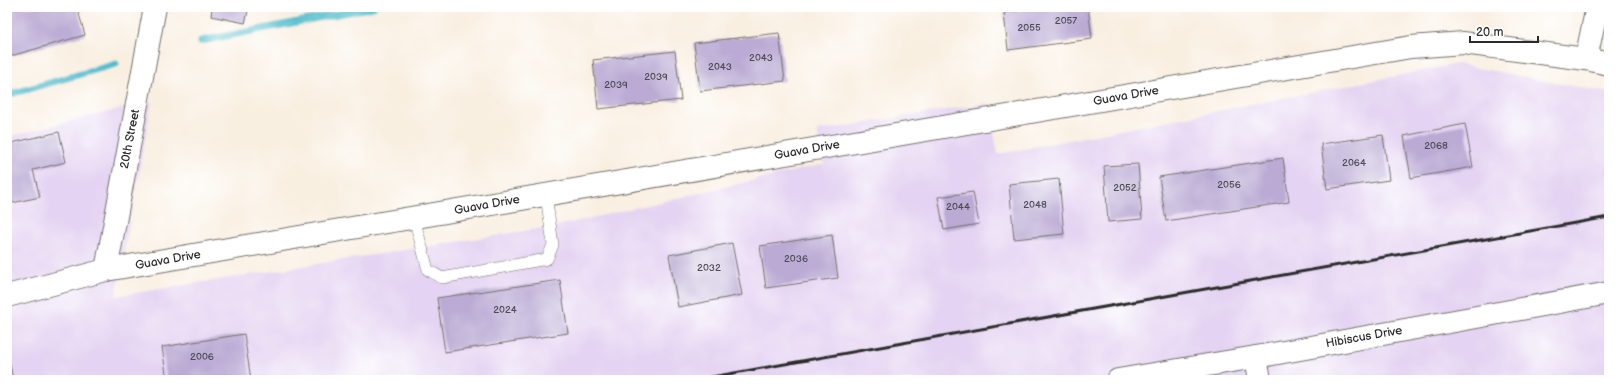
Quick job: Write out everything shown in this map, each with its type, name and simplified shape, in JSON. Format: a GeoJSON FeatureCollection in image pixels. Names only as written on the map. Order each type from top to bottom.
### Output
{"type":"FeatureCollection","features":[{"type":"Feature","properties":{"kind":"street","name":"20th Street"},"geometry":{"type":"LineString","coordinates":[[106,270],[155,7]]}},
{"type":"Feature","properties":{"kind":"street"},"geometry":{"type":"LineString","coordinates":[[1586,59],[1597,7]]}},
{"type":"Feature","properties":{"kind":"street","name":"Guava Drive"},"geometry":{"type":"LineString","coordinates":[[7,296],[106,270],[1411,47],[1463,44],[1586,59],[1609,64]]}},
{"type":"Feature","properties":{"kind":"street","name":"Hibiscus Drive"},"geometry":{"type":"LineString","coordinates":[[1118,380],[1256,357],[1609,293]]}},
{"type":"Feature","properties":{"kind":"street"},"geometry":{"type":"LineString","coordinates":[[1256,357],[1260,380]]}},
{"type":"Feature","properties":{"kind":"lane"},"geometry":{"type":"LineString","coordinates":[[414,218],[428,270],[442,278],[547,259],[553,246],[546,195]]}},
{"type":"Feature","properties":{"kind":"shaded area"},"geometry":{"type":"Polygon","coordinates":[[[1457,64],[1609,93],[1609,380],[7,380],[7,137],[152,101],[116,296],[561,225],[824,164],[817,131],[988,103],[998,154],[1457,64]]]}},
{"type":"Feature","properties":{"kind":"building"},"geometry":{"type":"Polygon","coordinates":[[[7,7],[77,7],[85,35],[7,57],[7,7]]]}},
{"type":"Feature","properties":{"kind":"building"},"geometry":{"type":"Polygon","coordinates":[[[212,7],[249,7],[245,23],[211,16],[212,7]]]}},
{"type":"Feature","properties":{"kind":"building"},"geometry":{"type":"Polygon","coordinates":[[[1024,7],[1088,7],[1092,39],[1008,50],[1004,13],[1024,10],[1024,7]]]}},
{"type":"Feature","properties":{"kind":"building"},"geometry":{"type":"Polygon","coordinates":[[[779,33],[785,81],[700,91],[694,43],[779,33]]]}},
{"type":"Feature","properties":{"kind":"building"},"geometry":{"type":"Polygon","coordinates":[[[675,51],[681,100],[598,109],[593,60],[675,51]]]}},
{"type":"Feature","properties":{"kind":"building"},"geometry":{"type":"Polygon","coordinates":[[[1465,124],[1473,167],[1411,178],[1404,136],[1465,124]]]}},
{"type":"Feature","properties":{"kind":"building"},"geometry":{"type":"Polygon","coordinates":[[[59,132],[66,162],[33,170],[40,197],[7,204],[7,144],[59,132]]]}},
{"type":"Feature","properties":{"kind":"building"},"geometry":{"type":"Polygon","coordinates":[[[1383,135],[1389,180],[1327,189],[1321,144],[1383,135]]]}},
{"type":"Feature","properties":{"kind":"building"},"geometry":{"type":"Polygon","coordinates":[[[1283,158],[1289,202],[1166,221],[1159,177],[1283,158]]]}},
{"type":"Feature","properties":{"kind":"building"},"geometry":{"type":"Polygon","coordinates":[[[1138,164],[1142,219],[1108,222],[1104,166],[1138,164]]]}},
{"type":"Feature","properties":{"kind":"building"},"geometry":{"type":"Polygon","coordinates":[[[1059,179],[1064,234],[1014,239],[1009,184],[1059,179]]]}},
{"type":"Feature","properties":{"kind":"building"},"geometry":{"type":"Polygon","coordinates":[[[973,192],[979,224],[944,230],[938,197],[973,192]]]}},
{"type":"Feature","properties":{"kind":"building"},"geometry":{"type":"Polygon","coordinates":[[[832,235],[838,278],[766,288],[760,246],[832,235]]]}},
{"type":"Feature","properties":{"kind":"building"},"geometry":{"type":"Polygon","coordinates":[[[732,243],[742,295],[678,307],[669,255],[732,243]]]}},
{"type":"Feature","properties":{"kind":"building"},"geometry":{"type":"Polygon","coordinates":[[[560,280],[568,333],[445,352],[437,298],[560,280]]]}},
{"type":"Feature","properties":{"kind":"building"},"geometry":{"type":"Polygon","coordinates":[[[244,334],[251,380],[167,380],[162,347],[244,334]]]}},
{"type":"Feature","properties":{"kind":"building"},"geometry":{"type":"Polygon","coordinates":[[[8,354],[13,380],[7,380],[8,354]]]}},
{"type":"Feature","properties":{"kind":"waterway"},"geometry":{"type":"LineString","coordinates":[[201,41],[373,7]]}},
{"type":"Feature","properties":{"kind":"waterway"},"geometry":{"type":"LineString","coordinates":[[7,95],[116,64]]}},
{"type":"Feature","properties":{"kind":"railway"},"geometry":{"type":"LineString","coordinates":[[695,380],[1609,217]]}}]}
